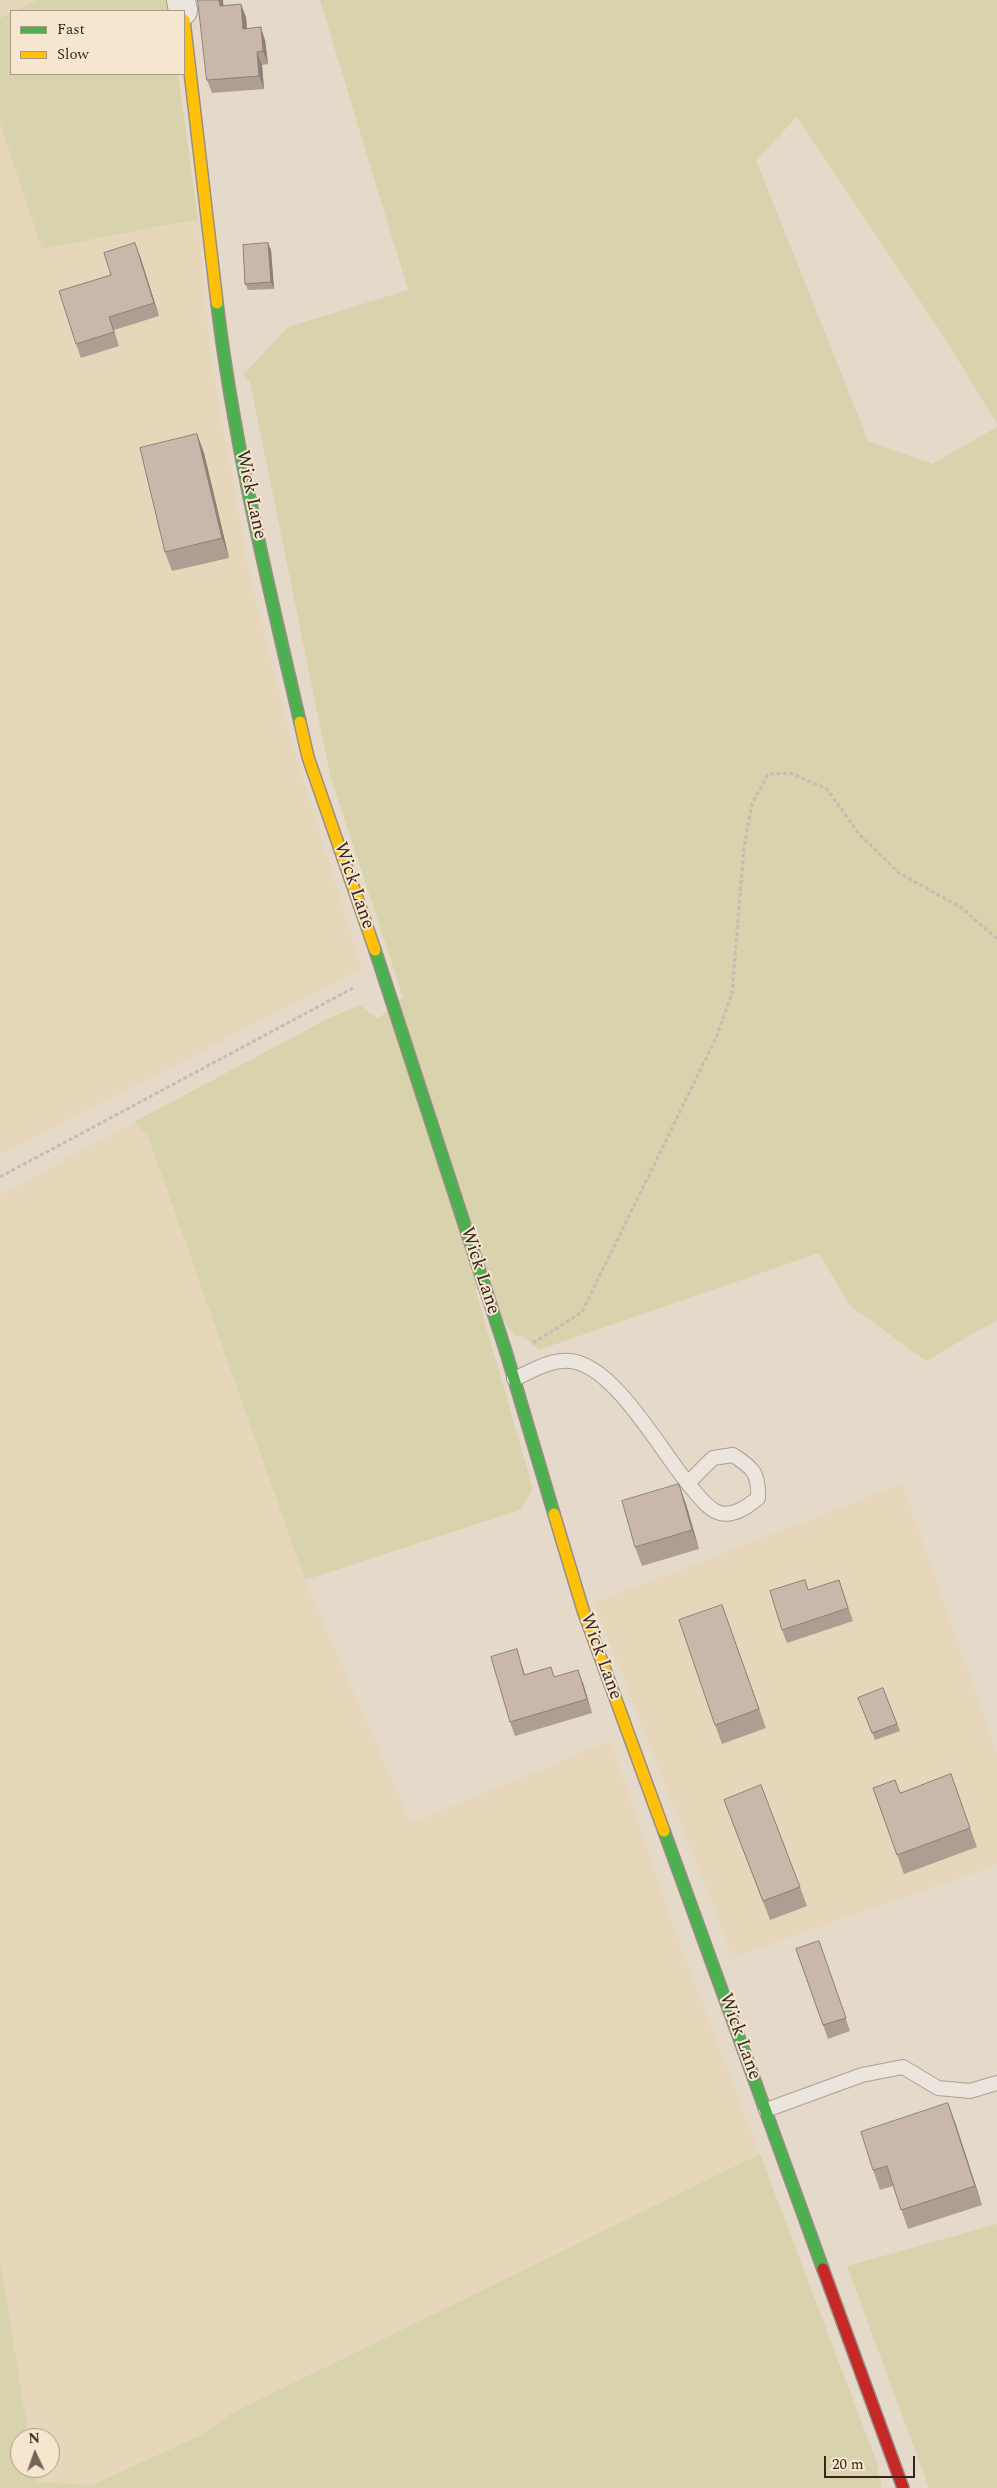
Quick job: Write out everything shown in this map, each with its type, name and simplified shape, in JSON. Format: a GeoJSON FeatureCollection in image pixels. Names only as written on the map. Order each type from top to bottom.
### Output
{"type":"FeatureCollection","features":[{"type":"Feature","properties":{"kind":"street","name":"Wick Lane"},"geometry":{"type":"LineString","coordinates":[[185,29],[225,370],[269,588],[308,757],[382,972],[506,1352],[582,1610],[903,2488]]}},
{"type":"Feature","properties":{"kind":"lane"},"geometry":{"type":"LineString","coordinates":[[514,1379],[546,1364],[572,1361],[604,1376],[631,1406],[688,1483],[701,1499],[718,1512],[740,1511],[758,1498],[759,1481],[747,1464],[733,1455],[713,1458],[688,1483]]}},
{"type":"Feature","properties":{"kind":"lane"},"geometry":{"type":"LineString","coordinates":[[766,2110],[862,2075],[903,2067],[938,2088],[970,2091],[997,2083]]}},
{"type":"Feature","properties":{"kind":"path"},"geometry":{"type":"LineString","coordinates":[[506,1352],[530,1345],[582,1312],[716,1038],[732,993],[744,847],[752,804],[768,774],[790,773],[827,789],[859,834],[899,873],[962,908],[997,939]]}},
{"type":"Feature","properties":{"kind":"path"},"geometry":{"type":"LineString","coordinates":[[0,1177],[382,972]]}},
{"type":"Feature","properties":{"kind":"shaded area"},"geometry":{"type":"Polygon","coordinates":[[[0,0],[37,0],[16,10],[10,10],[10,13],[0,18],[0,0]]]}},
{"type":"Feature","properties":{"kind":"shaded area"},"geometry":{"type":"Polygon","coordinates":[[[37,0],[168,0],[169,10],[16,10],[37,0]]]}},
{"type":"Feature","properties":{"kind":"shaded area"},"geometry":{"type":"Polygon","coordinates":[[[320,0],[997,0],[997,424],[946,340],[797,117],[756,160],[868,441],[932,464],[997,427],[997,1320],[926,1361],[849,1305],[819,1253],[539,1350],[522,1336],[516,1337],[475,1288],[533,1489],[520,1510],[305,1580],[147,1134],[134,1122],[331,1017],[360,1005],[378,1019],[403,997],[330,775],[250,382],[243,375],[288,327],[408,290],[320,0]]]}},
{"type":"Feature","properties":{"kind":"shaded area"},"geometry":{"type":"Polygon","coordinates":[[[10,13],[10,75],[178,75],[198,219],[42,249],[0,123],[0,18],[10,13]]]}},
{"type":"Feature","properties":{"kind":"shaded area"},"geometry":{"type":"Polygon","coordinates":[[[0,123],[42,249],[198,219],[210,352],[247,561],[287,726],[362,969],[0,1155],[0,123]]]}},
{"type":"Feature","properties":{"kind":"shaded area"},"geometry":{"type":"Polygon","coordinates":[[[134,1122],[147,1134],[305,1580],[411,1823],[610,1741],[682,1950],[760,2154],[232,2413],[199,2436],[92,2485],[36,2482],[35,2478],[60,2478],[60,2428],[27,2428],[0,2261],[0,1195],[134,1122]]]}},
{"type":"Feature","properties":{"kind":"shaded area"},"geometry":{"type":"Polygon","coordinates":[[[902,1484],[997,1752],[997,1865],[733,1957],[594,1603],[902,1484]]]}},
{"type":"Feature","properties":{"kind":"shaded area"},"geometry":{"type":"Polygon","coordinates":[[[760,2154],[877,2463],[882,2488],[0,2488],[0,2261],[27,2428],[10,2428],[10,2478],[36,2478],[37,2482],[92,2485],[199,2436],[232,2413],[760,2154]]]}},
{"type":"Feature","properties":{"kind":"shaded area"},"geometry":{"type":"Polygon","coordinates":[[[997,2224],[997,2488],[929,2488],[847,2266],[997,2224]]]}},
{"type":"Feature","properties":{"kind":"building"},"geometry":{"type":"Polygon","coordinates":[[[198,0],[219,0],[220,6],[241,4],[243,29],[261,27],[263,51],[257,52],[259,76],[207,80],[198,0]]]}},
{"type":"Feature","properties":{"kind":"building"},"geometry":{"type":"Polygon","coordinates":[[[135,243],[154,303],[109,317],[114,332],[76,344],[59,291],[111,275],[104,253],[135,243]]]}},
{"type":"Feature","properties":{"kind":"building"},"geometry":{"type":"Polygon","coordinates":[[[268,243],[271,282],[245,284],[243,245],[268,243]]]}},
{"type":"Feature","properties":{"kind":"building"},"geometry":{"type":"Polygon","coordinates":[[[197,434],[222,538],[165,552],[140,448],[197,434]]]}},
{"type":"Feature","properties":{"kind":"building"},"geometry":{"type":"Polygon","coordinates":[[[679,1484],[692,1530],[635,1547],[622,1501],[679,1484]]]}},
{"type":"Feature","properties":{"kind":"building"},"geometry":{"type":"Polygon","coordinates":[[[805,1580],[808,1590],[839,1580],[848,1608],[782,1630],[770,1591],[805,1580]]]}},
{"type":"Feature","properties":{"kind":"building"},"geometry":{"type":"Polygon","coordinates":[[[722,1605],[759,1709],[715,1725],[679,1620],[722,1605]]]}},
{"type":"Feature","properties":{"kind":"building"},"geometry":{"type":"Polygon","coordinates":[[[517,1649],[524,1675],[551,1667],[554,1677],[578,1670],[587,1699],[510,1722],[491,1657],[517,1649]]]}},
{"type":"Feature","properties":{"kind":"building"},"geometry":{"type":"Polygon","coordinates":[[[883,1688],[897,1724],[872,1733],[858,1698],[883,1688]]]}},
{"type":"Feature","properties":{"kind":"building"},"geometry":{"type":"Polygon","coordinates":[[[951,1774],[970,1828],[897,1855],[873,1788],[895,1780],[900,1793],[951,1774]]]}},
{"type":"Feature","properties":{"kind":"building"},"geometry":{"type":"Polygon","coordinates":[[[761,1785],[800,1887],[763,1901],[724,1800],[761,1785]]]}},
{"type":"Feature","properties":{"kind":"building"},"geometry":{"type":"Polygon","coordinates":[[[819,1941],[846,2018],[823,2025],[796,1949],[819,1941]]]}},
{"type":"Feature","properties":{"kind":"building"},"geometry":{"type":"Polygon","coordinates":[[[948,2103],[975,2186],[901,2210],[887,2166],[873,2170],[861,2132],[948,2103]]]}},
{"type":"Feature","properties":{"kind":"traffic: fast"},"geometry":{"type":"LineString","coordinates":[[217,303],[242,462],[300,722]]}},
{"type":"Feature","properties":{"kind":"traffic: fast"},"geometry":{"type":"LineString","coordinates":[[375,950],[506,1352],[554,1514]]}},
{"type":"Feature","properties":{"kind":"traffic: fast"},"geometry":{"type":"LineString","coordinates":[[664,1831],[823,2269]]}},
{"type":"Feature","properties":{"kind":"traffic: slow"},"geometry":{"type":"LineString","coordinates":[[185,29],[217,303]]}},
{"type":"Feature","properties":{"kind":"traffic: slow"},"geometry":{"type":"LineString","coordinates":[[300,722],[308,757],[375,950]]}},
{"type":"Feature","properties":{"kind":"traffic: slow"},"geometry":{"type":"LineString","coordinates":[[554,1514],[583,1610],[664,1831]]}},
{"type":"Feature","properties":{"kind":"traffic: jam"},"geometry":{"type":"LineString","coordinates":[[823,2269],[903,2488]]}}]}
